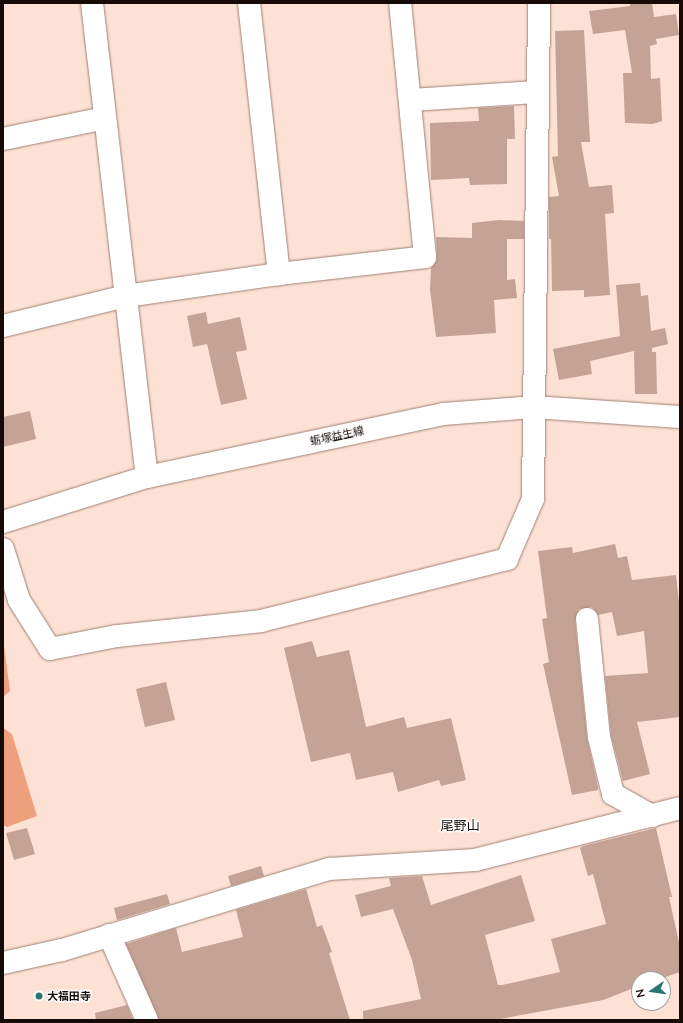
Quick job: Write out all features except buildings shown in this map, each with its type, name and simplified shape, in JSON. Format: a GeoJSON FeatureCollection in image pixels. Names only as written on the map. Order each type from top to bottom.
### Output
{"type":"FeatureCollection","features":[{"type":"Feature","properties":{"kind":"street"},"geometry":{"type":"LineString","coordinates":[[92,3],[147,477]]}},
{"type":"Feature","properties":{"kind":"street"},"geometry":{"type":"LineString","coordinates":[[249,3],[279,274]]}},
{"type":"Feature","properties":{"kind":"street"},"geometry":{"type":"LineString","coordinates":[[3,326],[126,296],[279,274],[425,257],[400,3]]}},
{"type":"Feature","properties":{"kind":"street"},"geometry":{"type":"LineString","coordinates":[[3,549],[19,600],[50,649],[117,636],[261,621],[507,559],[533,499],[539,3]]}},
{"type":"Feature","properties":{"kind":"street"},"geometry":{"type":"LineString","coordinates":[[410,100],[537,92]]}},
{"type":"Feature","properties":{"kind":"street"},"geometry":{"type":"LineString","coordinates":[[3,138],[105,118]]}},
{"type":"Feature","properties":{"kind":"street","name":"蛎塚益生線"},"geometry":{"type":"LineString","coordinates":[[3,522],[147,477],[443,414],[533,407],[680,417]]}},
{"type":"Feature","properties":{"kind":"street"},"geometry":{"type":"LineString","coordinates":[[587,619],[599,738],[613,794],[652,816]]}},
{"type":"Feature","properties":{"kind":"street"},"geometry":{"type":"LineString","coordinates":[[3,963],[62,950],[329,869],[475,860],[680,808]]}},
{"type":"Feature","properties":{"kind":"street"},"geometry":{"type":"LineString","coordinates":[[109,935],[147,1020]]}},
{"type":"Feature","properties":{"kind":"shaded area"},"geometry":{"type":"Polygon","coordinates":[[[3,638],[10,691],[3,697],[3,638]]]}},
{"type":"Feature","properties":{"kind":"shaded area"},"geometry":{"type":"Polygon","coordinates":[[[3,728],[12,734],[37,816],[7,827],[3,825],[3,728]]]}},
{"type":"Feature","properties":{"kind":"place","name":"大福田寺"},"geometry":{"type":"Point","coordinates":[39,996]}},
{"type":"Feature","properties":{"kind":"district","name":"尾野山"},"geometry":{"type":"Point","coordinates":[460,825]}}]}
